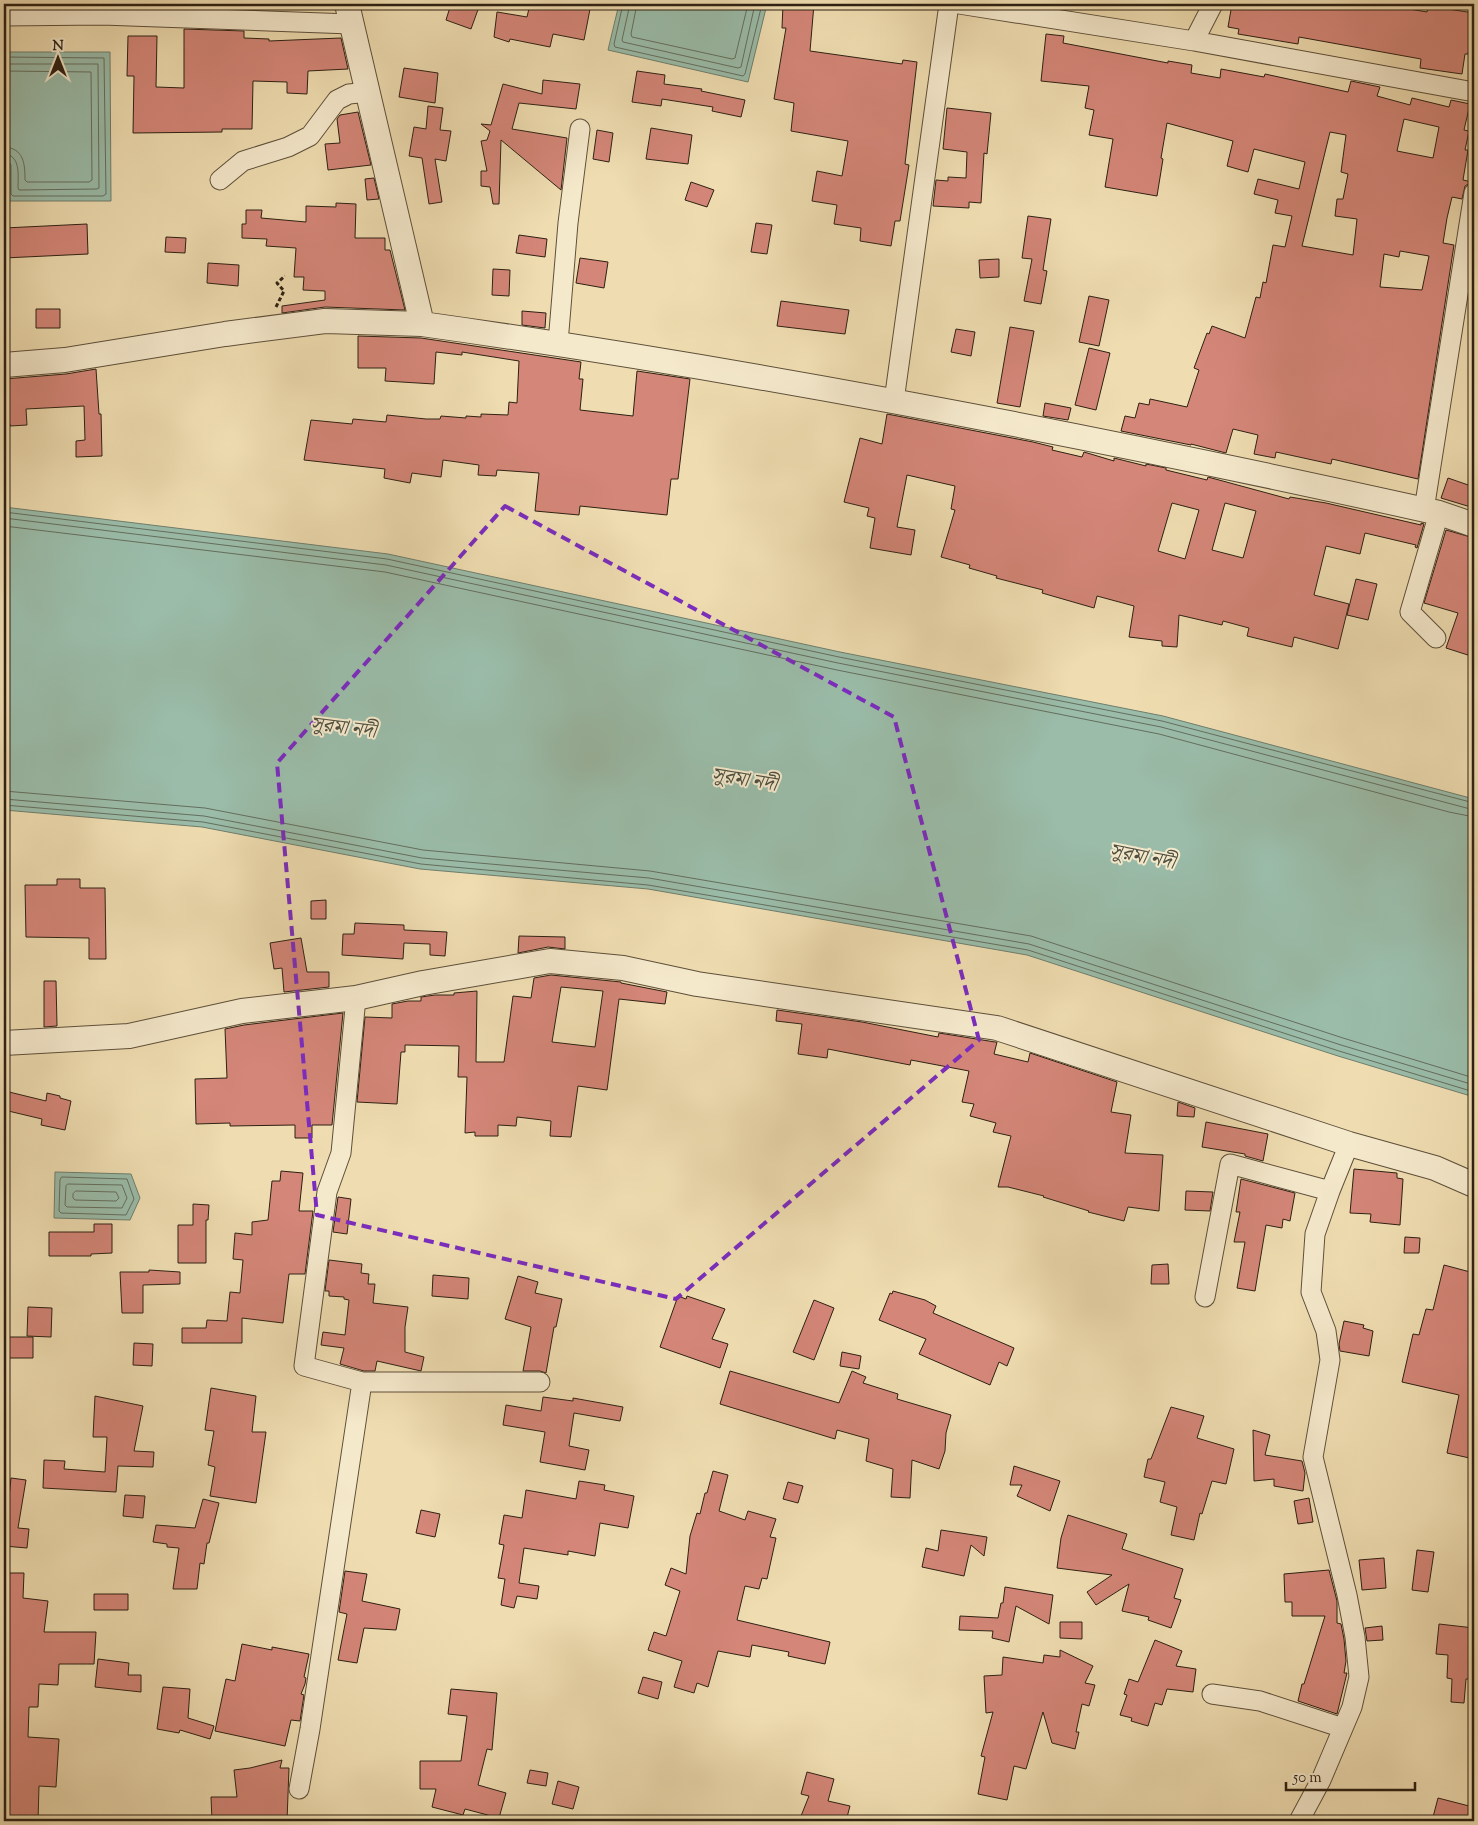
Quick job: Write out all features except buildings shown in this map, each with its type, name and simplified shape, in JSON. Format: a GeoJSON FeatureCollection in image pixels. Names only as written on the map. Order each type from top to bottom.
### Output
{"type":"FeatureCollection","features":[{"type":"Feature","properties":{"kind":"street"},"geometry":{"type":"LineString","coordinates":[[894,402],[949,4]]}},
{"type":"Feature","properties":{"kind":"street"},"geometry":{"type":"LineString","coordinates":[[959,4],[1194,41],[1474,92]]}},
{"type":"Feature","properties":{"kind":"street"},"geometry":{"type":"LineString","coordinates":[[1194,41],[1213,4]]}},
{"type":"Feature","properties":{"kind":"street"},"geometry":{"type":"LineString","coordinates":[[4,16],[102,9],[349,14],[369,92],[422,324]]}},
{"type":"Feature","properties":{"kind":"street"},"geometry":{"type":"LineString","coordinates":[[220,180],[243,161],[288,147],[310,136],[337,100],[349,94],[369,92]]}},
{"type":"Feature","properties":{"kind":"street"},"geometry":{"type":"LineString","coordinates":[[558,343],[568,223],[580,129]]}},
{"type":"Feature","properties":{"kind":"street"},"geometry":{"type":"LineString","coordinates":[[1436,638],[1410,612],[1431,512],[1474,193]]}},
{"type":"Feature","properties":{"kind":"street"},"geometry":{"type":"LineString","coordinates":[[4,365],[65,360],[267,328],[325,321],[422,324],[558,343],[1078,436],[1431,512],[1474,525]]}},
{"type":"Feature","properties":{"kind":"street"},"geometry":{"type":"LineString","coordinates":[[4,1043],[129,1036],[242,1011],[356,998],[422,983],[550,961],[623,968],[697,984],[997,1028],[1349,1144],[1435,1168],[1474,1185]]}},
{"type":"Feature","properties":{"kind":"street"},"geometry":{"type":"LineString","coordinates":[[356,998],[341,1153],[327,1192],[304,1366],[362,1382],[540,1382]]}},
{"type":"Feature","properties":{"kind":"street"},"geometry":{"type":"LineString","coordinates":[[1299,1821],[1321,1780],[1352,1707],[1360,1677],[1348,1595],[1313,1457],[1330,1360],[1326,1331],[1311,1292],[1316,1234],[1330,1191],[1349,1144]]}},
{"type":"Feature","properties":{"kind":"street"},"geometry":{"type":"LineString","coordinates":[[1205,1297],[1230,1164],[1330,1191]]}},
{"type":"Feature","properties":{"kind":"street"},"geometry":{"type":"LineString","coordinates":[[299,1788],[310,1729],[362,1382]]}},
{"type":"Feature","properties":{"kind":"street"},"geometry":{"type":"LineString","coordinates":[[1212,1694],[1260,1701],[1343,1728]]}},
{"type":"Feature","properties":{"kind":"path"},"geometry":{"type":"LineString","coordinates":[[267,328],[284,291],[277,283],[284,276]]}},
{"type":"Feature","properties":{"kind":"highlighted area"},"geometry":{"type":"Polygon","coordinates":[[[505,506],[894,717],[979,1040],[676,1299],[317,1215],[277,763],[505,506]]]}},
{"type":"Feature","properties":{"kind":"water"},"geometry":{"type":"Polygon","coordinates":[[[619,4],[767,4],[748,82],[608,50],[619,4]]]}},
{"type":"Feature","properties":{"kind":"water"},"geometry":{"type":"Polygon","coordinates":[[[5,52],[110,52],[111,201],[6,201],[5,52]]]}},
{"type":"Feature","properties":{"kind":"water","name":"সুরমা নদী"},"geometry":{"type":"Polygon","coordinates":[[[4,507],[388,554],[840,652],[1163,716],[1474,799],[1474,1097],[1338,1056],[1027,955],[648,889],[420,869],[202,827],[4,810],[4,507]]]}},
{"type":"Feature","properties":{"kind":"water"},"geometry":{"type":"Polygon","coordinates":[[[55,1172],[131,1174],[140,1198],[130,1220],[54,1218],[55,1172]]]}}]}
